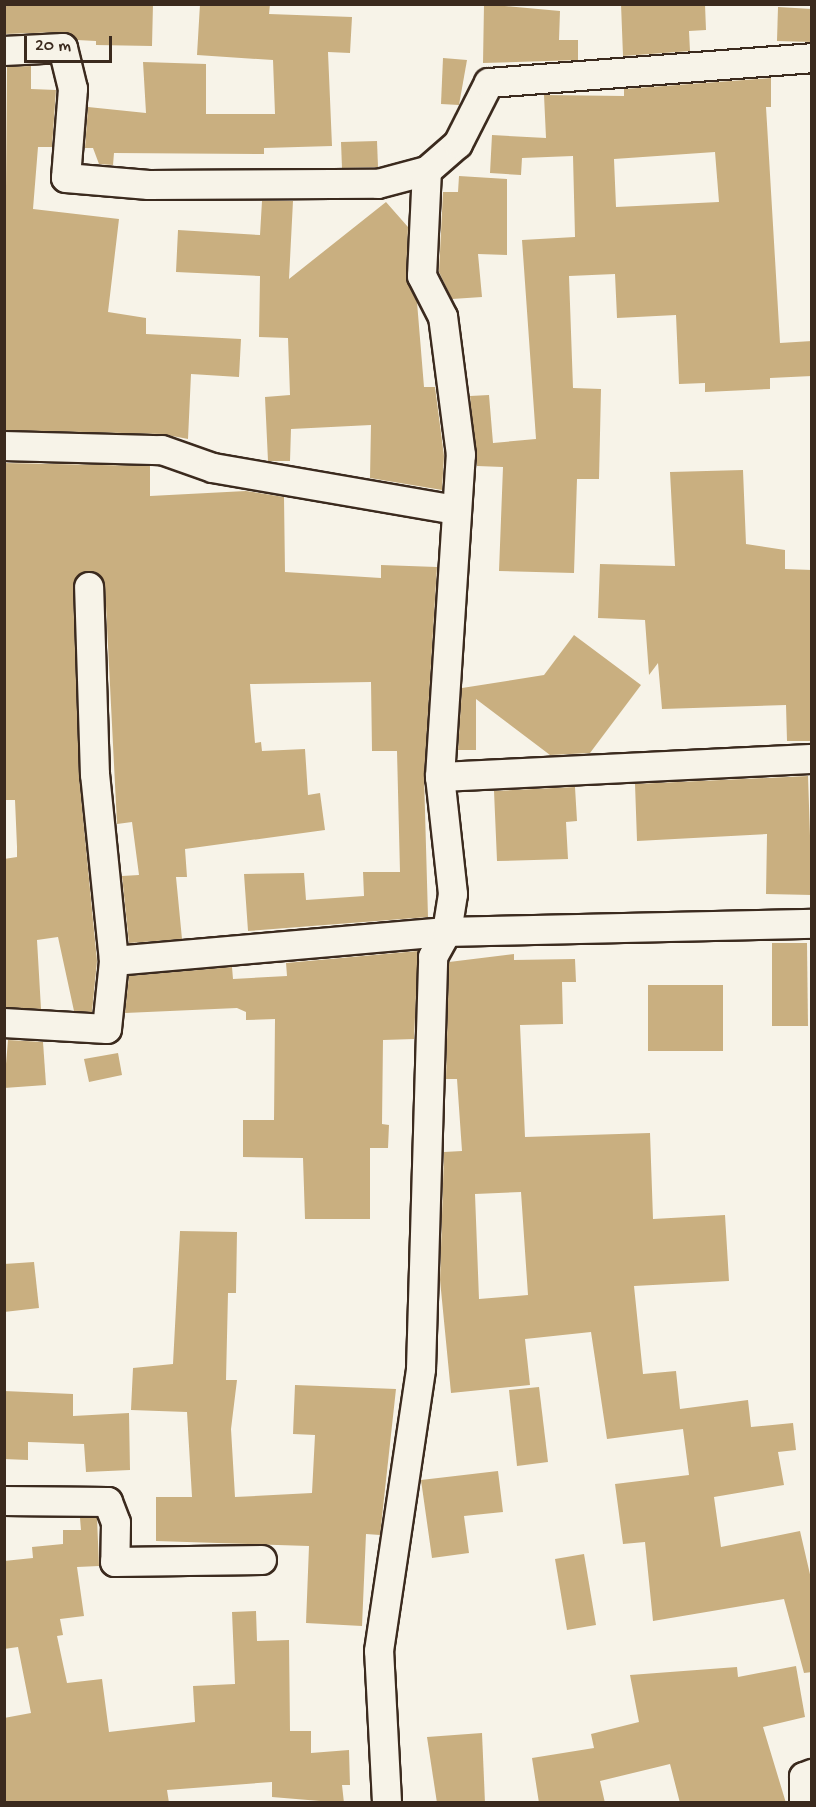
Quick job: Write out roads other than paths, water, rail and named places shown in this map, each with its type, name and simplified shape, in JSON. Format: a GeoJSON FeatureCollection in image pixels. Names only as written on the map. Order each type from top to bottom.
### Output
{"type":"FeatureCollection","features":[{"type":"Feature","properties":{"kind":"street"},"geometry":{"type":"LineString","coordinates":[[4,51],[63,48],[73,88],[66,178],[149,185],[378,184],[427,171],[458,144],[489,83],[812,58]]}},
{"type":"Feature","properties":{"kind":"street"},"geometry":{"type":"LineString","coordinates":[[387,1803],[380,1651],[421,1369],[433,957],[447,932],[453,894],[440,777],[461,455],[443,317],[422,276],[427,171]]}},
{"type":"Feature","properties":{"kind":"street"},"geometry":{"type":"LineString","coordinates":[[4,446],[162,450],[213,468],[456,510]]}},
{"type":"Feature","properties":{"kind":"street"},"geometry":{"type":"LineString","coordinates":[[4,1023],[107,1029],[114,961],[95,775],[89,587]]}},
{"type":"Feature","properties":{"kind":"street"},"geometry":{"type":"LineString","coordinates":[[440,777],[812,759]]}},
{"type":"Feature","properties":{"kind":"street"},"geometry":{"type":"LineString","coordinates":[[114,961],[447,932],[812,924]]}},
{"type":"Feature","properties":{"kind":"street"},"geometry":{"type":"LineString","coordinates":[[4,1501],[108,1502],[116,1524],[115,1562],[262,1560]]}},
{"type":"Feature","properties":{"kind":"street"},"geometry":{"type":"LineString","coordinates":[[804,1803],[804,1777],[812,1774]]}}]}
